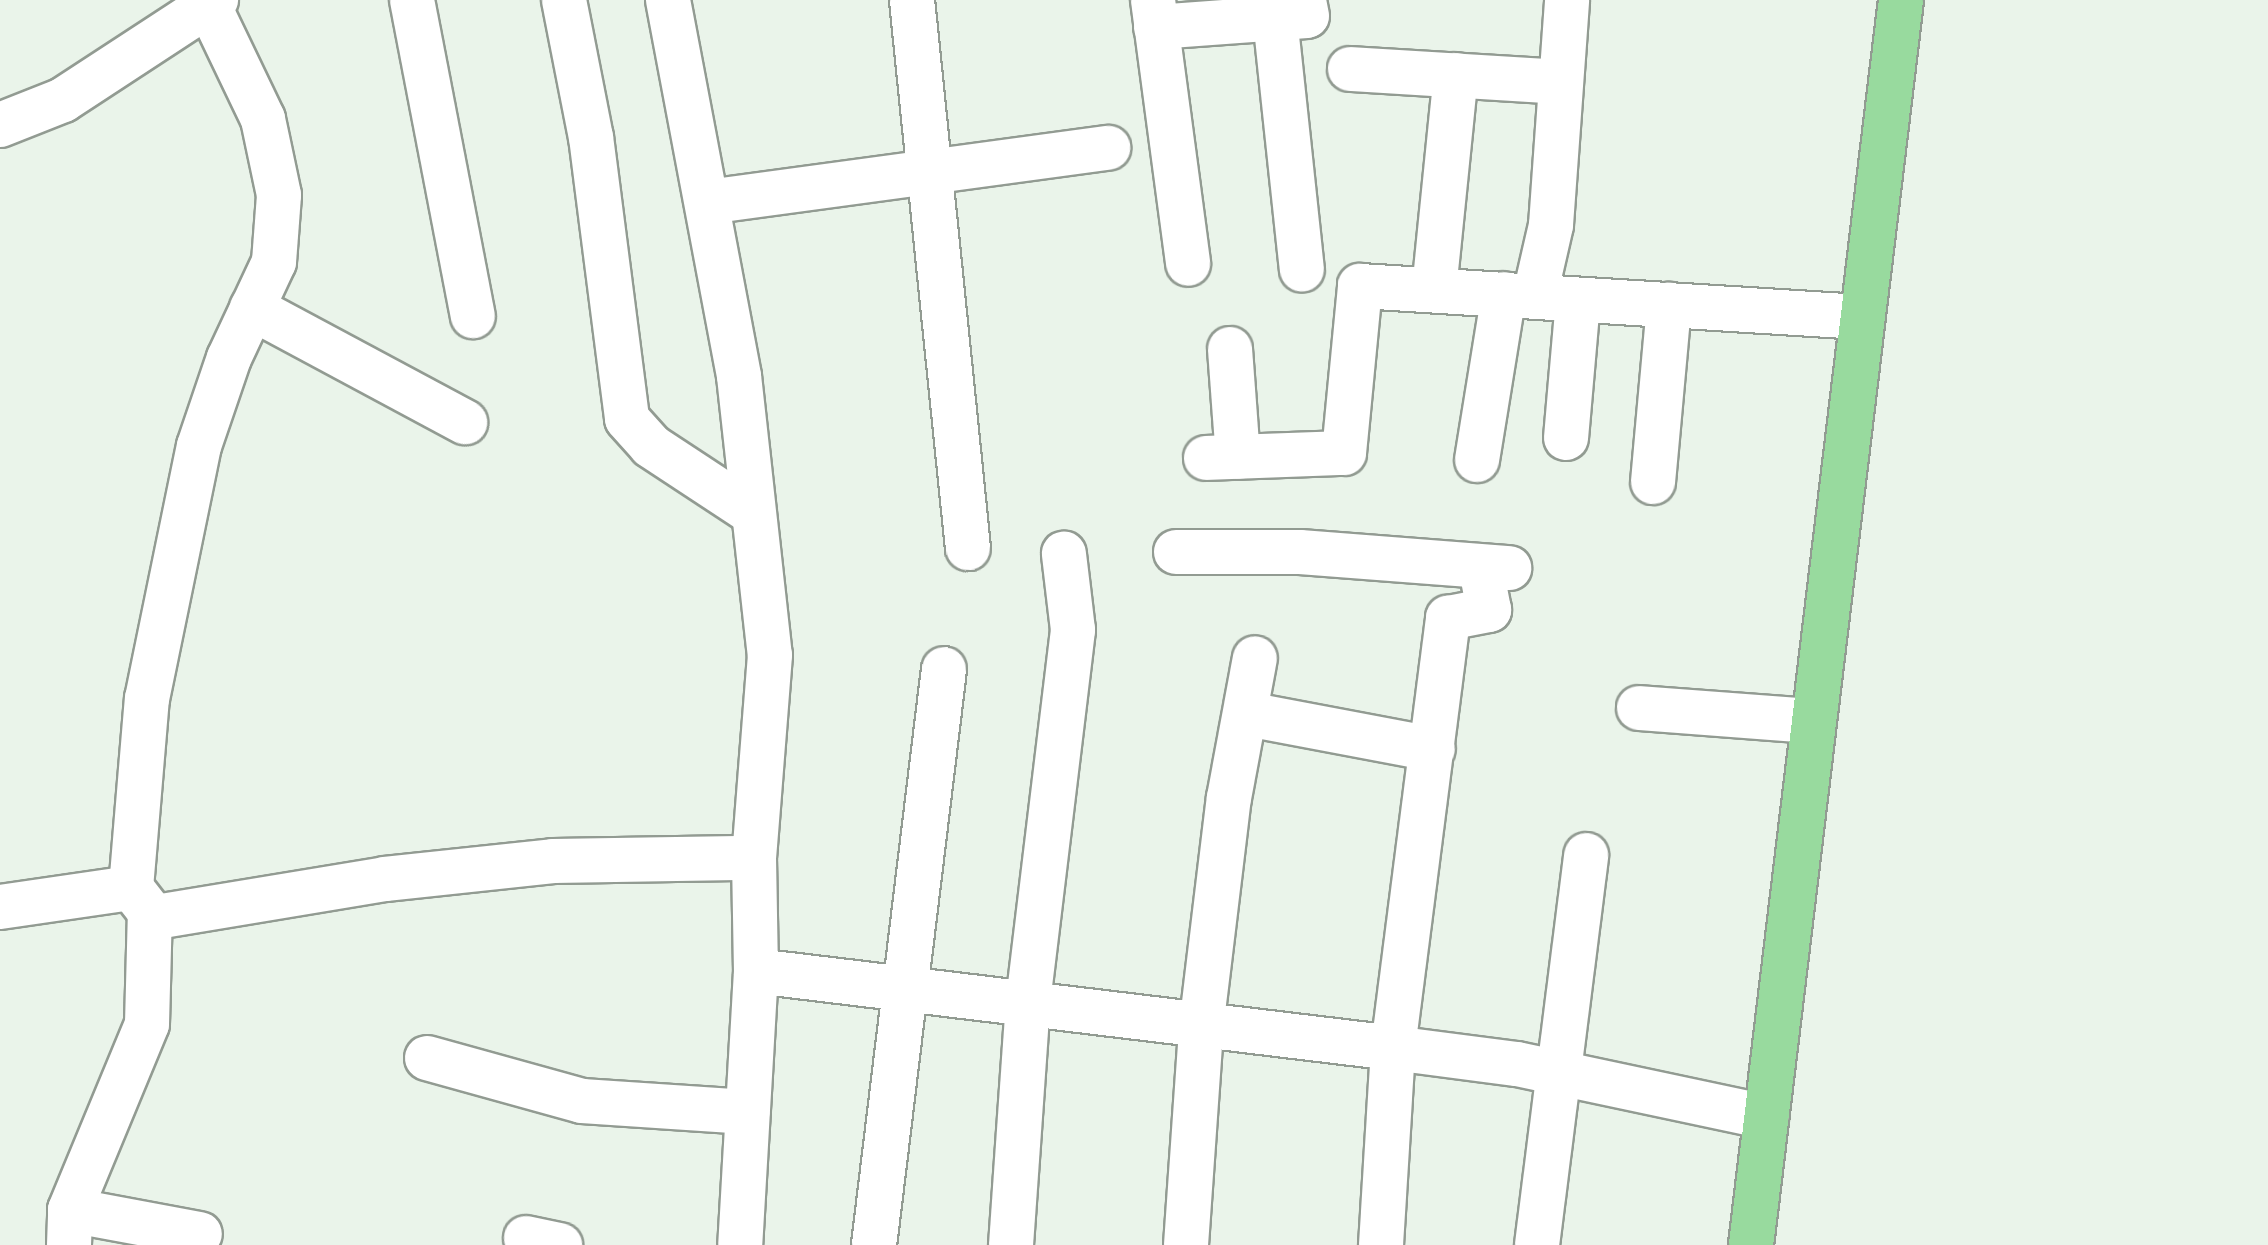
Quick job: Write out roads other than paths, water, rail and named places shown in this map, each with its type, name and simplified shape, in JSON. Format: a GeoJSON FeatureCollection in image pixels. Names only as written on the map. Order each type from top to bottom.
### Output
{"type":"FeatureCollection","features":[{"type":"Feature","properties":{"kind":"main road"},"geometry":{"type":"LineString","coordinates":[[1751,1245],[1901,0]]}},
{"type":"Feature","properties":{"kind":"street"},"geometry":{"type":"LineString","coordinates":[[412,0],[473,316]]}},
{"type":"Feature","properties":{"kind":"street"},"geometry":{"type":"LineString","coordinates":[[564,0],[591,137],[627,419],[651,446],[753,513]]}},
{"type":"Feature","properties":{"kind":"street"},"geometry":{"type":"LineString","coordinates":[[668,0],[739,376],[770,655],[754,858],[756,971],[740,1245]]}},
{"type":"Feature","properties":{"kind":"street"},"geometry":{"type":"LineString","coordinates":[[912,0],[968,548]]}},
{"type":"Feature","properties":{"kind":"street"},"geometry":{"type":"LineString","coordinates":[[1477,460],[1520,294],[1551,225],[1567,0]]}},
{"type":"Feature","properties":{"kind":"street"},"geometry":{"type":"LineString","coordinates":[[0,125],[63,100],[212,2],[263,119],[279,195],[274,262],[252,308],[199,446],[147,699],[141,903],[147,1024],[69,1227],[200,1234]]}},
{"type":"Feature","properties":{"kind":"street"},"geometry":{"type":"LineString","coordinates":[[1188,264],[1154,14],[1290,9],[1302,270]]}},
{"type":"Feature","properties":{"kind":"street"},"geometry":{"type":"LineString","coordinates":[[1350,69],[1561,82]]}},
{"type":"Feature","properties":{"kind":"street"},"geometry":{"type":"LineString","coordinates":[[1434,290],[1456,75]]}},
{"type":"Feature","properties":{"kind":"street"},"geometry":{"type":"LineString","coordinates":[[707,202],[931,175],[1108,148]]}},
{"type":"Feature","properties":{"kind":"street"},"geometry":{"type":"LineString","coordinates":[[1230,349],[1222,457],[1344,453],[1360,286],[1861,317]]}},
{"type":"Feature","properties":{"kind":"street"},"geometry":{"type":"LineString","coordinates":[[1566,438],[1578,301]]}},
{"type":"Feature","properties":{"kind":"street"},"geometry":{"type":"LineString","coordinates":[[1653,482],[1669,305]]}},
{"type":"Feature","properties":{"kind":"street"},"geometry":{"type":"LineString","coordinates":[[252,308],[465,422]]}},
{"type":"Feature","properties":{"kind":"street"},"geometry":{"type":"LineString","coordinates":[[1176,552],[1300,552],[1496,568],[1489,610],[1448,618],[1393,1048],[1381,1245]]}},
{"type":"Feature","properties":{"kind":"street"},"geometry":{"type":"LineString","coordinates":[[1011,1245],[1028,1002],[1073,630],[1064,554]]}},
{"type":"Feature","properties":{"kind":"street"},"geometry":{"type":"LineString","coordinates":[[1186,1245],[1201,1028],[1229,798],[1255,658]]}},
{"type":"Feature","properties":{"kind":"street"},"geometry":{"type":"LineString","coordinates":[[874,1245],[902,987],[944,669]]}},
{"type":"Feature","properties":{"kind":"street"},"geometry":{"type":"LineString","coordinates":[[1639,708],[1813,721]]}},
{"type":"Feature","properties":{"kind":"street"},"geometry":{"type":"LineString","coordinates":[[1247,714],[1433,749]]}},
{"type":"Feature","properties":{"kind":"street"},"geometry":{"type":"LineString","coordinates":[[1537,1245],[1586,855]]}},
{"type":"Feature","properties":{"kind":"street"},"geometry":{"type":"LineString","coordinates":[[0,907],[141,903],[553,861],[754,858]]}},
{"type":"Feature","properties":{"kind":"street"},"geometry":{"type":"LineString","coordinates":[[756,971],[1028,1002],[1201,1028],[1393,1048],[1557,1074],[1766,1117]]}},
{"type":"Feature","properties":{"kind":"street"},"geometry":{"type":"LineString","coordinates":[[427,1058],[582,1101],[748,1112]]}}]}
